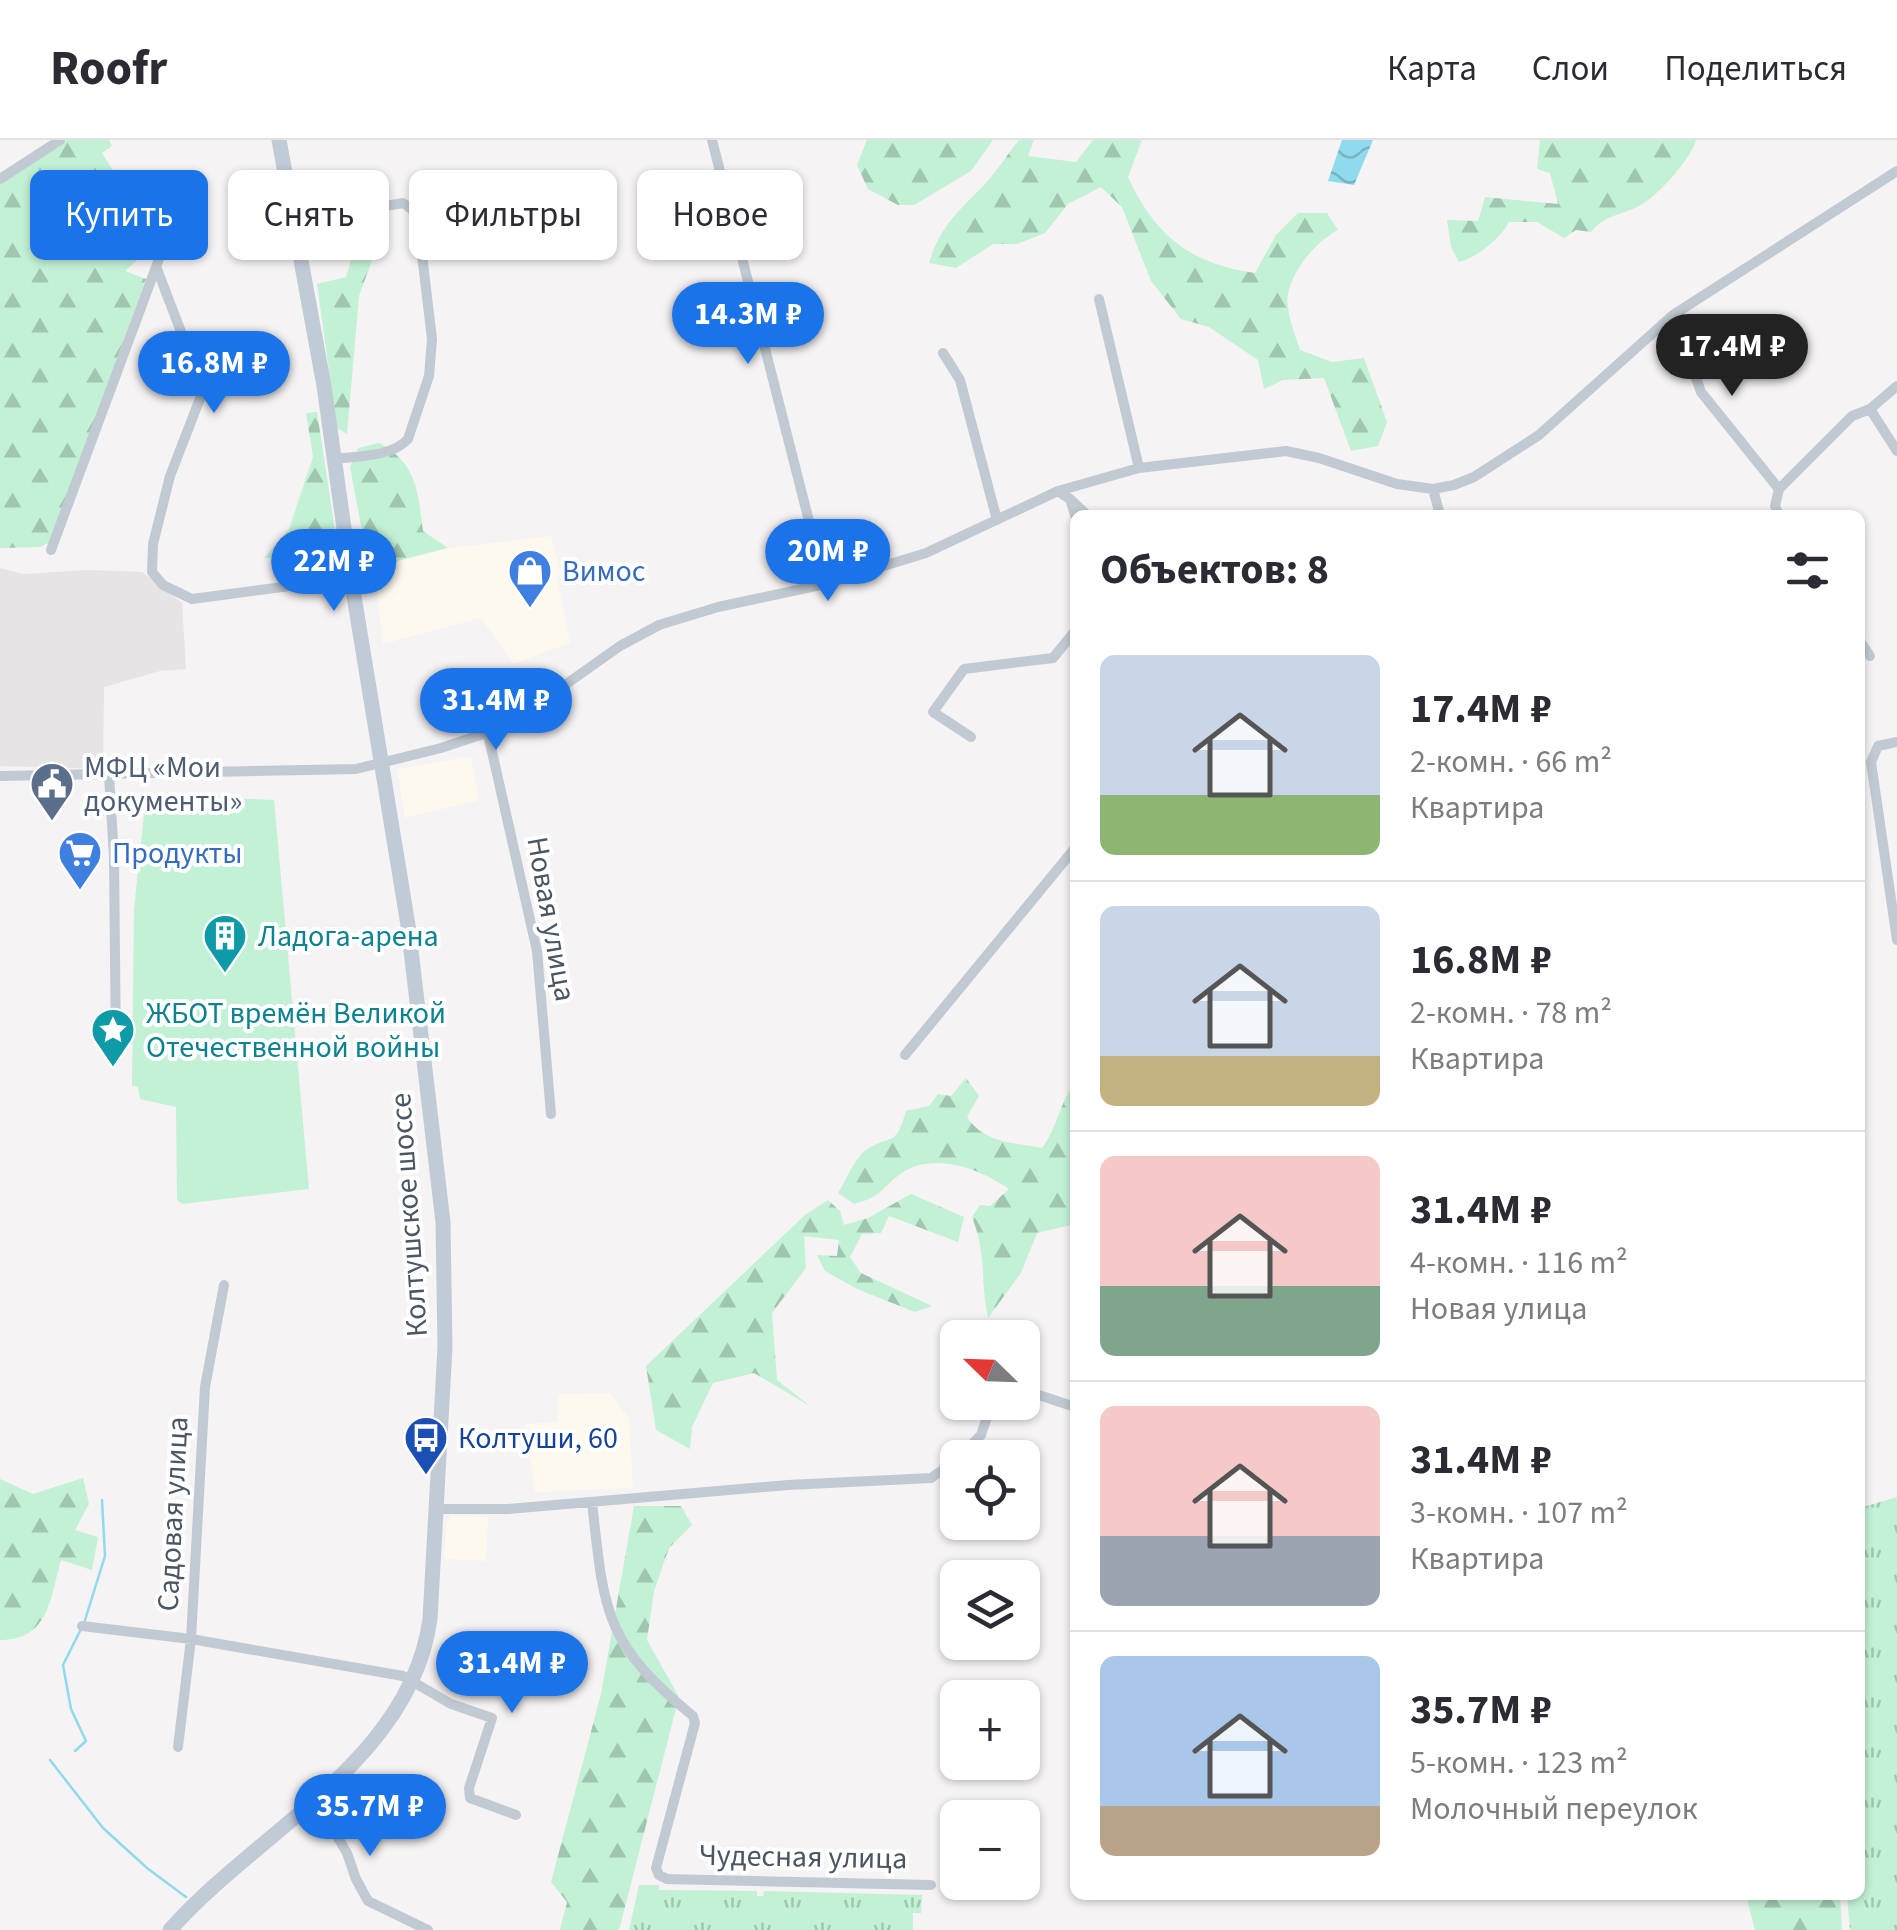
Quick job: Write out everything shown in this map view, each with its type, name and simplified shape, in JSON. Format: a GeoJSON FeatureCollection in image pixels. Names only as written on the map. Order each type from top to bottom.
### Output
{"type":"FeatureCollection","features":[{"type":"Feature","properties":{"kind":"main road","name":"Колтушское шоссе"},"geometry":{"type":"LineString","coordinates":[[279,140],[285,170]]}},
{"type":"Feature","properties":{"kind":"main road","name":"Колтушское шоссе"},"geometry":{"type":"LineString","coordinates":[[170,1930],[381,1733],[412,1682],[427,1641],[445,1347],[446,1262],[421,1020],[301,260]]}},
{"type":"Feature","properties":{"kind":"street"},"geometry":{"type":"LineString","coordinates":[[0,178],[60,140]]}},
{"type":"Feature","properties":{"kind":"street"},"geometry":{"type":"LineString","coordinates":[[712,140],[826,584]]}},
{"type":"Feature","properties":{"kind":"street"},"geometry":{"type":"LineString","coordinates":[[0,776],[356,769],[382,763],[488,734],[538,707],[639,634],[718,608],[826,584],[926,553],[1058,491],[1139,468],[1286,450],[1396,484],[1433,489],[1474,477],[1521,448],[1672,314],[1897,171]]}},
{"type":"Feature","properties":{"kind":"street"},"geometry":{"type":"LineString","coordinates":[[334,459],[402,447],[429,376],[432,330],[416,212],[402,203],[389,205]]}},
{"type":"Feature","properties":{"kind":"street"},"geometry":{"type":"LineString","coordinates":[[52,550],[159,260]]}},
{"type":"Feature","properties":{"kind":"street"},"geometry":{"type":"LineString","coordinates":[[157,269],[202,396],[170,476],[153,544],[152,572],[163,585],[192,599],[351,578]]}},
{"type":"Feature","properties":{"kind":"street"},"geometry":{"type":"LineString","coordinates":[[1099,300],[1139,468]]}},
{"type":"Feature","properties":{"kind":"street"},"geometry":{"type":"LineString","coordinates":[[1672,314],[1701,392],[1779,490]]}},
{"type":"Feature","properties":{"kind":"street"},"geometry":{"type":"LineString","coordinates":[[943,353],[960,380],[997,520]]}},
{"type":"Feature","properties":{"kind":"street"},"geometry":{"type":"LineString","coordinates":[[1774,510],[1779,490],[1852,416],[1870,409],[1897,386]]}},
{"type":"Feature","properties":{"kind":"street"},"geometry":{"type":"LineString","coordinates":[[1870,409],[1897,451]]}},
{"type":"Feature","properties":{"kind":"street"},"geometry":{"type":"LineString","coordinates":[[1433,489],[1439,510]]}},
{"type":"Feature","properties":{"kind":"street"},"geometry":{"type":"LineString","coordinates":[[1058,491],[1084,510]]}},
{"type":"Feature","properties":{"kind":"street"},"geometry":{"type":"LineString","coordinates":[[1070,499],[1073,510]]}},
{"type":"Feature","properties":{"kind":"street"},"geometry":{"type":"LineString","coordinates":[[970,737],[933,712],[964,669],[1053,658],[1070,636]]}},
{"type":"Feature","properties":{"kind":"street"},"geometry":{"type":"LineString","coordinates":[[1865,648],[1870,656]]}},
{"type":"Feature","properties":{"kind":"street","name":"Новая улица"},"geometry":{"type":"LineString","coordinates":[[488,734],[537,951],[551,1114]]}},
{"type":"Feature","properties":{"kind":"street"},"geometry":{"type":"LineString","coordinates":[[1897,742],[1878,746],[1871,762],[1897,940]]}},
{"type":"Feature","properties":{"kind":"street"},"geometry":{"type":"LineString","coordinates":[[109,775],[116,1052]]}},
{"type":"Feature","properties":{"kind":"street"},"geometry":{"type":"LineString","coordinates":[[905,1055],[1070,854]]}},
{"type":"Feature","properties":{"kind":"street","name":"Садовая улица"},"geometry":{"type":"LineString","coordinates":[[178,1747],[191,1639],[205,1387],[224,1286]]}},
{"type":"Feature","properties":{"kind":"street"},"geometry":{"type":"LineString","coordinates":[[1040,1395],[1070,1406]]}},
{"type":"Feature","properties":{"kind":"street"},"geometry":{"type":"LineString","coordinates":[[436,1509],[508,1508],[788,1485],[931,1478],[940,1471]]}},
{"type":"Feature","properties":{"kind":"street","name":"Чудесная улица"},"geometry":{"type":"LineString","coordinates":[[592,1502],[604,1599],[613,1626],[638,1667],[694,1716],[656,1868],[658,1874],[668,1879],[931,1884]]}},
{"type":"Feature","properties":{"kind":"street"},"geometry":{"type":"LineString","coordinates":[[82,1626],[191,1639],[403,1676],[451,1704],[492,1718],[468,1788],[470,1798],[516,1815]]}},
{"type":"Feature","properties":{"kind":"street"},"geometry":{"type":"LineString","coordinates":[[314,1798],[347,1853],[368,1901],[428,1930]]}},
{"type":"Feature","properties":{"kind":"shaded area","name":"Вимос"},"geometry":{"type":"Polygon","coordinates":[[[551,536],[561,574],[557,577],[570,643],[513,664],[481,618],[383,644],[374,568],[448,548],[551,536]]]}},
{"type":"Feature","properties":{"kind":"shaded area"},"geometry":{"type":"Polygon","coordinates":[[[0,568],[23,574],[142,572],[182,603],[186,669],[160,671],[104,687],[103,769],[0,766],[0,568]]]}},
{"type":"Feature","properties":{"kind":"shaded area"},"geometry":{"type":"Polygon","coordinates":[[[471,756],[479,800],[405,818],[397,769],[471,756]]]}},
{"type":"Feature","properties":{"kind":"shaded area"},"geometry":{"type":"Polygon","coordinates":[[[610,1393],[629,1419],[633,1488],[535,1492],[525,1424],[557,1422],[558,1394],[610,1393]]]}},
{"type":"Feature","properties":{"kind":"shaded area"},"geometry":{"type":"Polygon","coordinates":[[[451,1516],[488,1517],[486,1561],[444,1559],[451,1516]]]}},
{"type":"Feature","properties":{"kind":"green space"},"geometry":{"type":"Polygon","coordinates":[[[67,140],[109,140],[112,146],[102,153],[113,170],[30,170],[30,260],[138,260],[125,271],[146,279],[50,542],[40,547],[0,548],[0,183],[67,140]]]}},
{"type":"Feature","properties":{"kind":"green space"},"geometry":{"type":"Polygon","coordinates":[[[867,140],[993,140],[971,171],[914,205],[898,205],[868,189],[857,165],[867,140]]]}},
{"type":"Feature","properties":{"kind":"green space"},"geometry":{"type":"Polygon","coordinates":[[[1019,140],[1034,140],[1028,156],[1076,162],[1093,140],[1142,140],[1128,177],[1150,216],[1178,244],[1232,269],[1255,273],[1276,235],[1298,213],[1327,213],[1338,230],[1300,265],[1288,294],[1289,314],[1300,350],[1332,362],[1364,358],[1387,422],[1378,446],[1351,451],[1324,378],[1283,380],[1264,389],[1258,360],[1209,327],[1181,319],[1151,281],[1122,207],[1101,187],[1068,204],[1045,233],[1017,244],[993,244],[956,268],[929,263],[951,220],[989,180],[1019,140]]]}},
{"type":"Feature","properties":{"kind":"green space"},"geometry":{"type":"Polygon","coordinates":[[[1540,140],[1696,140],[1681,167],[1655,195],[1602,222],[1591,232],[1576,230],[1564,238],[1537,222],[1509,222],[1487,246],[1459,262],[1451,247],[1447,220],[1478,221],[1485,197],[1558,204],[1550,173],[1537,169],[1540,140]]]}},
{"type":"Feature","properties":{"kind":"green space"},"geometry":{"type":"Polygon","coordinates":[[[351,260],[372,260],[359,296],[347,434],[337,428],[317,284],[346,277],[351,260]]]}},
{"type":"Feature","properties":{"kind":"green space"},"geometry":{"type":"Polygon","coordinates":[[[317,412],[338,550],[320,555],[264,558],[289,529],[313,457],[306,413],[317,412]]]}},
{"type":"Feature","properties":{"kind":"green space"},"geometry":{"type":"Polygon","coordinates":[[[379,443],[408,469],[417,491],[423,531],[448,548],[369,568],[350,467],[358,448],[379,443]]]}},
{"type":"Feature","properties":{"kind":"green space"},"geometry":{"type":"Polygon","coordinates":[[[146,795],[274,800],[309,1189],[182,1204],[177,1200],[176,1107],[140,1099],[138,1087],[132,1086],[134,909],[146,795]]]}},
{"type":"Feature","properties":{"kind":"green space"},"geometry":{"type":"Polygon","coordinates":[[[966,1078],[979,1096],[967,1117],[974,1126],[1000,1140],[1042,1148],[1070,1091],[1070,1225],[1037,1233],[1021,1273],[988,1318],[980,1243],[972,1217],[980,1205],[990,1206],[1009,1189],[970,1169],[941,1163],[912,1168],[875,1196],[854,1204],[838,1193],[862,1154],[895,1136],[906,1111],[929,1106],[938,1094],[951,1096],[966,1078]]]}},
{"type":"Feature","properties":{"kind":"green space"},"geometry":{"type":"Polygon","coordinates":[[[911,1194],[964,1217],[958,1242],[889,1216],[881,1233],[862,1234],[850,1257],[861,1273],[932,1306],[915,1312],[857,1289],[825,1271],[817,1255],[837,1256],[839,1240],[804,1236],[806,1268],[772,1313],[777,1380],[810,1406],[754,1373],[713,1383],[692,1427],[690,1449],[656,1430],[646,1366],[805,1215],[828,1200],[840,1211],[844,1225],[868,1218],[911,1194]]]}},
{"type":"Feature","properties":{"kind":"green space"},"geometry":{"type":"Polygon","coordinates":[[[83,1478],[89,1504],[75,1530],[98,1537],[92,1570],[61,1560],[50,1602],[38,1625],[29,1633],[0,1640],[0,1479],[33,1494],[83,1478]]]}},
{"type":"Feature","properties":{"kind":"green space"},"geometry":{"type":"Polygon","coordinates":[[[1897,1497],[1897,1930],[1850,1930],[1847,1900],[1865,1900],[1865,1507],[1897,1497]]]}},
{"type":"Feature","properties":{"kind":"green space"},"geometry":{"type":"Polygon","coordinates":[[[634,1506],[681,1506],[692,1525],[669,1548],[654,1591],[647,1640],[679,1697],[619,1930],[560,1930],[567,1902],[551,1882],[601,1694],[634,1506]]]}},
{"type":"Feature","properties":{"kind":"green space"},"geometry":{"type":"Polygon","coordinates":[[[639,1885],[659,1885],[659,1890],[757,1891],[757,1896],[763,1896],[764,1891],[922,1895],[921,1913],[913,1913],[913,1930],[629,1930],[639,1885]]]}},
{"type":"Feature","properties":{"kind":"green space"},"geometry":{"type":"Polygon","coordinates":[[[1747,1900],[1840,1900],[1842,1930],[1755,1930],[1747,1900]]]}},
{"type":"Feature","properties":{"kind":"water"},"geometry":{"type":"Polygon","coordinates":[[[1342,140],[1373,140],[1354,185],[1328,181],[1342,140]]]}},
{"type":"Feature","properties":{"kind":"waterway"},"geometry":{"type":"LineString","coordinates":[[85,1620],[105,1556],[102,1500]]}},
{"type":"Feature","properties":{"kind":"waterway"},"geometry":{"type":"LineString","coordinates":[[75,1751],[86,1741],[71,1709],[63,1665],[82,1627]]}},
{"type":"Feature","properties":{"kind":"waterway"},"geometry":{"type":"LineString","coordinates":[[50,1760],[103,1828],[186,1897]]}},
{"type":"Feature","properties":{"kind":"place","name":"Вимос"},"geometry":{"type":"Point","coordinates":[530,609]}},
{"type":"Feature","properties":{"kind":"place","name":"МФЦ «Мои документы»"},"geometry":{"type":"Point","coordinates":[52,822]}},
{"type":"Feature","properties":{"kind":"place","name":"Продукты"},"geometry":{"type":"Point","coordinates":[80,891]}},
{"type":"Feature","properties":{"kind":"place","name":"Ладога-арена"},"geometry":{"type":"Point","coordinates":[225,974]}},
{"type":"Feature","properties":{"kind":"place","name":"ЖБОТ времён Великой Отечественной войны"},"geometry":{"type":"Point","coordinates":[113,1068]}},
{"type":"Feature","properties":{"kind":"place","name":"Колтуши, 60"},"geometry":{"type":"Point","coordinates":[426,1476]}}]}
